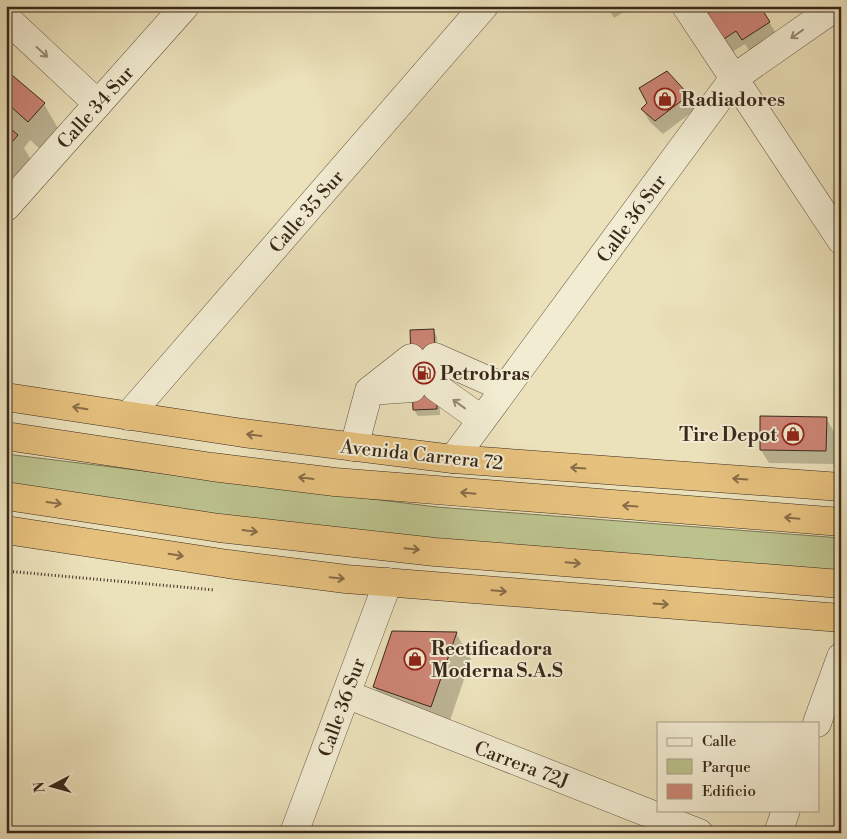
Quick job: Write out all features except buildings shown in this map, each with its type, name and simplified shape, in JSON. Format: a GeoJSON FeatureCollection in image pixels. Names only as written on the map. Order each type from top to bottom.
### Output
{"type":"FeatureCollection","features":[{"type":"Feature","properties":{"kind":"highway","name":"Avenida Carrera 72"},"geometry":{"type":"LineString","coordinates":[[6,397],[128,416],[453,459],[841,487]]}},
{"type":"Feature","properties":{"kind":"highway","name":"Avenida Carrera 72"},"geometry":{"type":"LineString","coordinates":[[6,436],[212,467],[447,492],[841,522]]}},
{"type":"Feature","properties":{"kind":"highway"},"geometry":{"type":"LineString","coordinates":[[212,467],[354,447]]}},
{"type":"Feature","properties":{"kind":"highway"},"geometry":{"type":"LineString","coordinates":[[6,496],[219,528],[435,552],[841,584]]}},
{"type":"Feature","properties":{"kind":"highway"},"geometry":{"type":"LineString","coordinates":[[83,542],[219,528]]}},
{"type":"Feature","properties":{"kind":"highway"},"geometry":{"type":"LineString","coordinates":[[6,530],[228,564],[388,582],[841,618]]}},
{"type":"Feature","properties":{"kind":"street","name":"Calle 34 Sur"},"geometry":{"type":"LineString","coordinates":[[6,207],[185,6]]}},
{"type":"Feature","properties":{"kind":"street","name":"Calle 35 Sur"},"geometry":{"type":"LineString","coordinates":[[128,416],[484,6]]}},
{"type":"Feature","properties":{"kind":"street"},"geometry":{"type":"LineString","coordinates":[[686,6],[841,240]]}},
{"type":"Feature","properties":{"kind":"street","name":"Calle 36 Sur"},"geometry":{"type":"LineString","coordinates":[[453,459],[734,78],[837,6]]}},
{"type":"Feature","properties":{"kind":"street"},"geometry":{"type":"LineString","coordinates":[[6,18],[98,104]]}},
{"type":"Feature","properties":{"kind":"street"},"geometry":{"type":"LineString","coordinates":[[354,447],[369,390],[423,358],[505,388]]}},
{"type":"Feature","properties":{"kind":"street"},"geometry":{"type":"LineString","coordinates":[[369,390],[424,388],[482,420]]}},
{"type":"Feature","properties":{"kind":"street","name":"Calle 36 Sur"},"geometry":{"type":"LineString","coordinates":[[294,833],[388,582]]}},
{"type":"Feature","properties":{"kind":"street"},"geometry":{"type":"LineString","coordinates":[[817,722],[841,657]]}},
{"type":"Feature","properties":{"kind":"street","name":"Carrera 72J"},"geometry":{"type":"LineString","coordinates":[[346,694],[699,833]]}},
{"type":"Feature","properties":{"kind":"street"},"geometry":{"type":"LineString","coordinates":[[778,833],[785,812]]}},
{"type":"Feature","properties":{"kind":"green space"},"geometry":{"type":"Polygon","coordinates":[[[6,454],[437,507],[841,538],[841,576],[415,543],[6,484],[6,454]]]}},
{"type":"Feature","properties":{"kind":"place","name":"Radiadores"},"geometry":{"type":"Point","coordinates":[665,99]}},
{"type":"Feature","properties":{"kind":"place","name":"Petrobras"},"geometry":{"type":"Point","coordinates":[424,373]}},
{"type":"Feature","properties":{"kind":"place","name":"Tire Depot"},"geometry":{"type":"Point","coordinates":[793,434]}},
{"type":"Feature","properties":{"kind":"place","name":"Rectificadora Moderna S.A.S"},"geometry":{"type":"Point","coordinates":[415,659]}}]}
